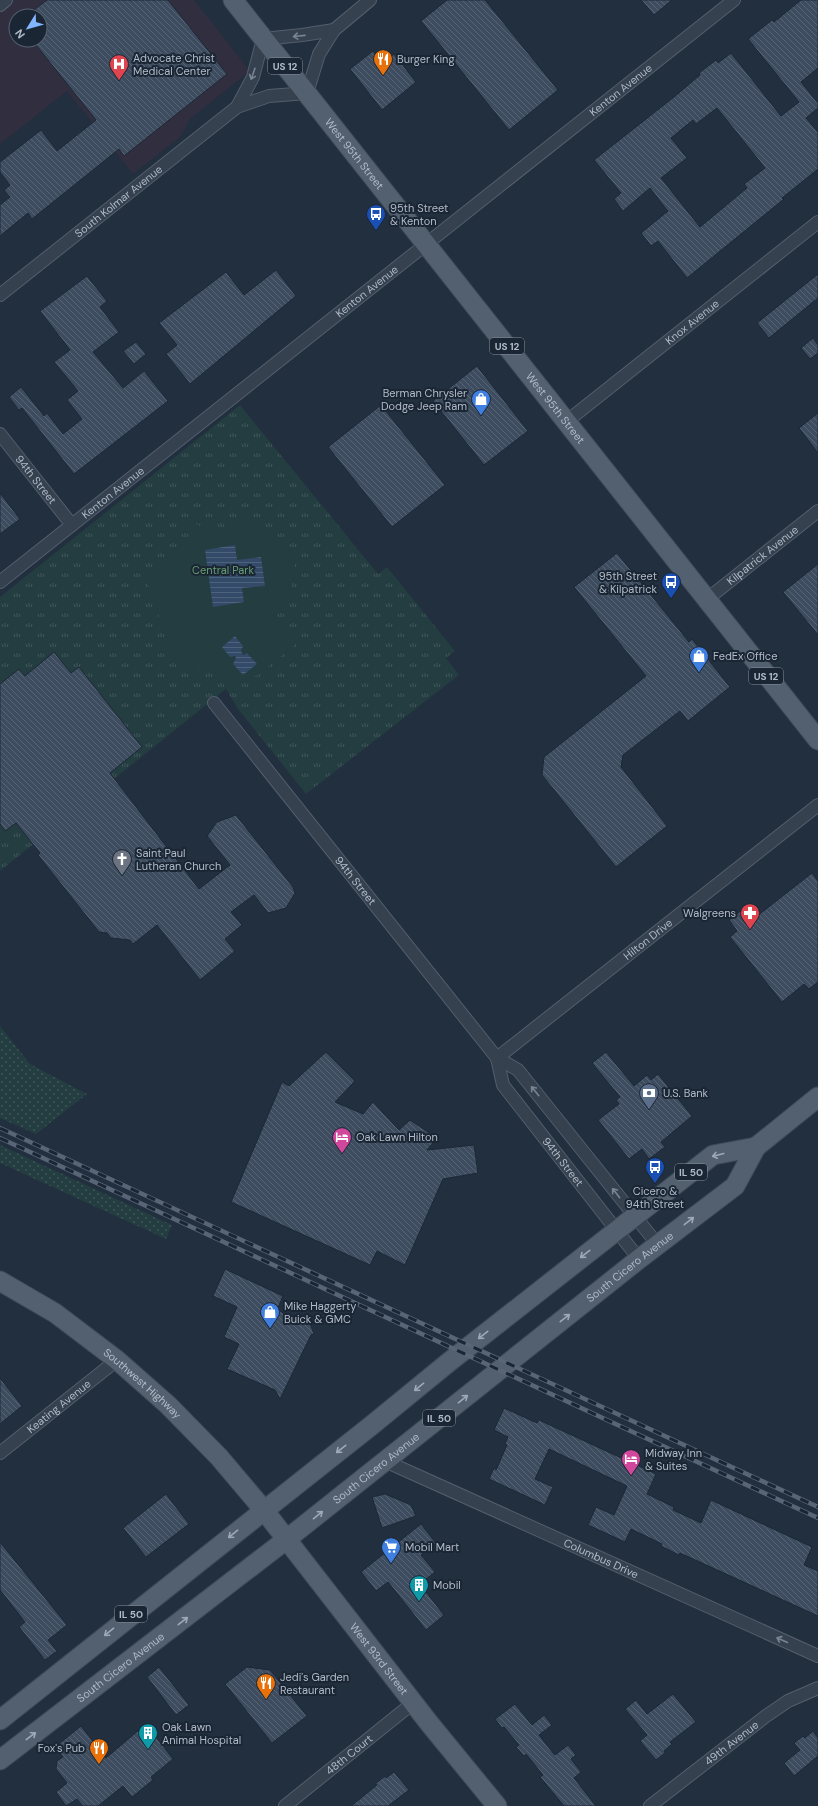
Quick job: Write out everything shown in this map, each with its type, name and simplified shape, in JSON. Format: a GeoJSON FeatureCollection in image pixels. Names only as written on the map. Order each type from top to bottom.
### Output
{"type":"FeatureCollection","features":[{"type":"Feature","properties":{"kind":"main road","name":"West 95th Street"},"geometry":{"type":"LineString","coordinates":[[233,0],[818,740]]}},
{"type":"Feature","properties":{"kind":"main road","name":"South Cicero Avenue"},"geometry":{"type":"LineString","coordinates":[[0,1760],[287,1539],[639,1259],[735,1186],[756,1147],[818,1097]]}},
{"type":"Feature","properties":{"kind":"main road","name":"South Cicero Avenue"},"geometry":{"type":"LineString","coordinates":[[0,1720],[616,1230],[713,1155],[756,1147]]}},
{"type":"Feature","properties":{"kind":"main road","name":"Southwest Highway"},"geometry":{"type":"LineString","coordinates":[[0,1281],[55,1313],[117,1360],[168,1404],[219,1457],[263,1510]]}},
{"type":"Feature","properties":{"kind":"main road","name":"West 93rd Street"},"geometry":{"type":"LineString","coordinates":[[263,1510],[413,1703],[497,1806]]}},
{"type":"Feature","properties":{"kind":"street"},"geometry":{"type":"LineString","coordinates":[[0,5],[6,0]]}},
{"type":"Feature","properties":{"kind":"street"},"geometry":{"type":"LineString","coordinates":[[306,93],[319,54],[334,30],[370,0]]}},
{"type":"Feature","properties":{"kind":"street","name":"Kenton Avenue"},"geometry":{"type":"LineString","coordinates":[[0,582],[427,245],[734,0]]}},
{"type":"Feature","properties":{"kind":"street"},"geometry":{"type":"LineString","coordinates":[[263,39],[302,36],[334,30]]}},
{"type":"Feature","properties":{"kind":"street","name":"South Kolmar Avenue"},"geometry":{"type":"LineString","coordinates":[[237,107],[253,77],[263,39]]}},
{"type":"Feature","properties":{"kind":"street","name":"South Kolmar Avenue"},"geometry":{"type":"LineString","coordinates":[[0,295],[237,107],[269,96],[306,93]]}},
{"type":"Feature","properties":{"kind":"street","name":"Knox Avenue"},"geometry":{"type":"LineString","coordinates":[[566,422],[818,222]]}},
{"type":"Feature","properties":{"kind":"street","name":"94th Street"},"geometry":{"type":"LineString","coordinates":[[0,434],[72,525]]}},
{"type":"Feature","properties":{"kind":"street","name":"Kilpatrick Avenue"},"geometry":{"type":"LineString","coordinates":[[706,600],[818,511]]}},
{"type":"Feature","properties":{"kind":"street","name":"94th Street"},"geometry":{"type":"LineString","coordinates":[[214,704],[497,1058],[518,1070],[658,1245]]}},
{"type":"Feature","properties":{"kind":"street","name":"Hilton Drive"},"geometry":{"type":"LineString","coordinates":[[497,1058],[818,805]]}},
{"type":"Feature","properties":{"kind":"street","name":"94th Street"},"geometry":{"type":"LineString","coordinates":[[497,1058],[503,1086],[639,1259]]}},
{"type":"Feature","properties":{"kind":"street","name":"Keating Avenue"},"geometry":{"type":"LineString","coordinates":[[0,1452],[117,1360]]}},
{"type":"Feature","properties":{"kind":"street","name":"Columbus Drive"},"geometry":{"type":"LineString","coordinates":[[385,1461],[818,1656]]}},
{"type":"Feature","properties":{"kind":"street","name":"49th Avenue"},"geometry":{"type":"LineString","coordinates":[[650,1806],[766,1716],[788,1701],[818,1688]]}},
{"type":"Feature","properties":{"kind":"street","name":"48th Court"},"geometry":{"type":"LineString","coordinates":[[285,1806],[413,1703]]}},
{"type":"Feature","properties":{"kind":"shaded area","name":"Advocate Christ Medical Center"},"geometry":{"type":"Polygon","coordinates":[[[0,0],[194,0],[250,71],[191,118],[180,137],[133,174],[67,91],[0,144],[0,0]]]}},
{"type":"Feature","properties":{"kind":"green space","name":"Central Park"},"geometry":{"type":"Polygon","coordinates":[[[240,405],[378,574],[387,567],[455,651],[446,658],[459,675],[306,794],[238,709],[226,689],[0,871],[0,597],[240,405]]]}},
{"type":"Feature","properties":{"kind":"green space"},"geometry":{"type":"Polygon","coordinates":[[[232,519],[272,532],[286,546],[295,563],[294,579],[287,597],[269,611],[297,643],[258,675],[235,682],[202,666],[178,671],[146,579],[193,546],[193,523],[217,533],[232,519]]]}},
{"type":"Feature","properties":{"kind":"green space"},"geometry":{"type":"Polygon","coordinates":[[[0,1026],[30,1064],[87,1094],[36,1134],[0,1118],[0,1026]]]}},
{"type":"Feature","properties":{"kind":"green space"},"geometry":{"type":"Polygon","coordinates":[[[0,1145],[172,1225],[166,1239],[0,1163],[0,1145]]]}},
{"type":"Feature","properties":{"kind":"water"},"geometry":{"type":"Polygon","coordinates":[[[235,545],[237,560],[261,557],[265,586],[242,588],[244,602],[213,607],[205,550],[235,545]]]}},
{"type":"Feature","properties":{"kind":"water"},"geometry":{"type":"Polygon","coordinates":[[[235,636],[243,646],[241,651],[243,655],[247,653],[257,664],[243,675],[233,664],[236,658],[235,656],[230,657],[222,647],[235,636]]]}},
{"type":"Feature","properties":{"kind":"building","name":"Advocate Christ Medical Center"},"geometry":{"type":"Polygon","coordinates":[[[47,0],[168,0],[227,74],[124,156],[119,149],[32,219],[28,213],[0,236],[0,205],[10,197],[4,190],[10,185],[0,172],[0,162],[41,130],[57,151],[96,120],[38,48],[48,48],[48,8],[36,8],[47,0]]]}},
{"type":"Feature","properties":{"kind":"building"},"geometry":{"type":"Polygon","coordinates":[[[447,0],[485,0],[558,90],[509,130],[421,21],[447,0]]]}},
{"type":"Feature","properties":{"kind":"building"},"geometry":{"type":"Polygon","coordinates":[[[641,0],[672,0],[654,15],[641,0]]]}},
{"type":"Feature","properties":{"kind":"building"},"geometry":{"type":"Polygon","coordinates":[[[801,0],[818,0],[818,68],[801,82],[818,103],[818,108],[806,118],[818,132],[818,169],[782,198],[784,199],[687,278],[658,241],[651,246],[641,233],[668,211],[650,188],[623,211],[614,199],[621,193],[594,160],[674,97],[700,75],[699,73],[716,60],[718,63],[731,53],[781,116],[799,102],[748,39],[772,20],[774,22],[801,0]],[[717,108],[696,124],[693,120],[671,138],[687,158],[661,178],[700,227],[747,188],[744,184],[765,168],[717,108]]]}},
{"type":"Feature","properties":{"kind":"building","name":"Burger King"},"geometry":{"type":"Polygon","coordinates":[[[373,51],[382,63],[394,54],[416,82],[382,110],[350,69],[373,51]]]}},
{"type":"Feature","properties":{"kind":"building"},"geometry":{"type":"Polygon","coordinates":[[[276,270],[296,296],[190,384],[166,354],[177,345],[159,323],[226,272],[244,295],[276,270]]]}},
{"type":"Feature","properties":{"kind":"building"},"geometry":{"type":"Polygon","coordinates":[[[818,274],[818,298],[769,338],[757,323],[818,274]]]}},
{"type":"Feature","properties":{"kind":"building"},"geometry":{"type":"Polygon","coordinates":[[[87,276],[107,301],[100,307],[119,332],[93,352],[123,388],[144,371],[168,401],[74,474],[22,408],[19,410],[9,397],[21,387],[44,416],[47,413],[63,434],[82,419],[67,400],[78,391],[54,362],[70,350],[40,311],[87,276]]]}},
{"type":"Feature","properties":{"kind":"building"},"geometry":{"type":"Polygon","coordinates":[[[813,338],[818,345],[818,353],[810,359],[801,348],[813,338]]]}},
{"type":"Feature","properties":{"kind":"building"},"geometry":{"type":"Polygon","coordinates":[[[136,342],[146,354],[134,364],[123,351],[136,342]]]}},
{"type":"Feature","properties":{"kind":"building","name":"Berman Chrysler Dodge Jeep Ram"},"geometry":{"type":"Polygon","coordinates":[[[477,366],[528,431],[484,465],[433,401],[477,366]]]}},
{"type":"Feature","properties":{"kind":"building"},"geometry":{"type":"Polygon","coordinates":[[[381,405],[445,485],[392,527],[328,447],[381,405]]]}},
{"type":"Feature","properties":{"kind":"building"},"geometry":{"type":"Polygon","coordinates":[[[818,413],[818,453],[799,428],[818,413]]]}},
{"type":"Feature","properties":{"kind":"building"},"geometry":{"type":"Polygon","coordinates":[[[0,493],[20,519],[0,534],[0,493]]]}},
{"type":"Feature","properties":{"kind":"building"},"geometry":{"type":"Polygon","coordinates":[[[617,553],[689,642],[692,639],[730,687],[688,721],[680,711],[623,755],[621,767],[667,826],[616,867],[542,775],[544,757],[646,676],[574,587],[617,553]]]}},
{"type":"Feature","properties":{"kind":"building"},"geometry":{"type":"Polygon","coordinates":[[[818,564],[818,635],[783,592],[818,564]]]}},
{"type":"Feature","properties":{"kind":"building"},"geometry":{"type":"Polygon","coordinates":[[[54,652],[71,673],[79,667],[142,747],[110,773],[199,889],[230,865],[207,836],[217,822],[236,815],[293,887],[295,893],[286,908],[268,913],[254,895],[231,912],[242,925],[225,939],[235,951],[200,980],[157,925],[133,944],[130,940],[111,938],[107,933],[99,932],[38,855],[40,853],[16,823],[5,831],[0,824],[0,684],[19,669],[25,676],[54,652]]]}},
{"type":"Feature","properties":{"kind":"building","name":"Walgreens"},"geometry":{"type":"Polygon","coordinates":[[[812,873],[818,881],[818,982],[809,989],[804,984],[782,1002],[730,937],[737,931],[729,920],[743,909],[752,920],[812,873]]]}},
{"type":"Feature","properties":{"kind":"building","name":"Oak Lawn Hilton"},"geometry":{"type":"Polygon","coordinates":[[[326,1052],[355,1081],[335,1102],[363,1114],[373,1102],[399,1130],[410,1120],[437,1138],[427,1150],[474,1145],[478,1173],[443,1179],[405,1265],[377,1251],[370,1265],[231,1202],[282,1082],[289,1086],[326,1052]]]}},
{"type":"Feature","properties":{"kind":"building","name":"U.S. Bank"},"geometry":{"type":"Polygon","coordinates":[[[606,1052],[634,1086],[647,1075],[651,1080],[658,1074],[692,1116],[661,1142],[665,1147],[649,1159],[642,1149],[629,1159],[598,1120],[619,1104],[616,1100],[620,1097],[592,1063],[606,1052]]]}},
{"type":"Feature","properties":{"kind":"building","name":"Mike Haggerty Buick & GMC"},"geometry":{"type":"Polygon","coordinates":[[[225,1269],[283,1296],[277,1310],[307,1324],[310,1323],[314,1334],[311,1335],[280,1399],[275,1390],[227,1369],[239,1344],[224,1337],[237,1307],[213,1296],[225,1269]]]}},
{"type":"Feature","properties":{"kind":"building"},"geometry":{"type":"Polygon","coordinates":[[[0,1378],[22,1406],[0,1424],[0,1378]]]}},
{"type":"Feature","properties":{"kind":"building"},"geometry":{"type":"Polygon","coordinates":[[[504,1408],[537,1423],[539,1420],[656,1474],[647,1494],[674,1507],[673,1510],[701,1523],[711,1500],[812,1547],[804,1565],[818,1571],[818,1616],[680,1553],[679,1555],[661,1546],[662,1544],[631,1529],[625,1542],[588,1525],[596,1507],[614,1515],[627,1486],[549,1449],[535,1479],[553,1487],[545,1505],[489,1479],[494,1468],[496,1470],[507,1445],[505,1444],[508,1437],[494,1430],[504,1408]]]}},
{"type":"Feature","properties":{"kind":"building"},"geometry":{"type":"Polygon","coordinates":[[[166,1494],[189,1524],[146,1557],[123,1528],[166,1494]]]}},
{"type":"Feature","properties":{"kind":"building"},"geometry":{"type":"Polygon","coordinates":[[[385,1494],[411,1505],[416,1516],[382,1528],[372,1497],[385,1494]]]}},
{"type":"Feature","properties":{"kind":"building"},"geometry":{"type":"Polygon","coordinates":[[[421,1524],[436,1543],[421,1555],[435,1572],[420,1584],[444,1615],[426,1630],[388,1582],[376,1591],[361,1572],[421,1524]]]}},
{"type":"Feature","properties":{"kind":"building"},"geometry":{"type":"Polygon","coordinates":[[[0,1542],[67,1625],[48,1640],[57,1651],[45,1660],[19,1627],[25,1622],[0,1590],[0,1542]]]}},
{"type":"Feature","properties":{"kind":"building"},"geometry":{"type":"Polygon","coordinates":[[[159,1667],[189,1705],[176,1715],[147,1677],[159,1667]]]}},
{"type":"Feature","properties":{"kind":"building","name":"Jedi's Garden Restaurant"},"geometry":{"type":"Polygon","coordinates":[[[247,1667],[270,1670],[307,1716],[272,1743],[225,1684],[247,1667]]]}},
{"type":"Feature","properties":{"kind":"building"},"geometry":{"type":"Polygon","coordinates":[[[673,1694],[696,1722],[670,1742],[672,1744],[664,1751],[665,1753],[656,1760],[640,1741],[647,1735],[625,1709],[636,1700],[647,1714],[673,1694]]]}},
{"type":"Feature","properties":{"kind":"building"},"geometry":{"type":"Polygon","coordinates":[[[515,1704],[532,1725],[544,1715],[552,1725],[539,1735],[555,1755],[568,1745],[576,1755],[571,1759],[581,1772],[574,1778],[596,1806],[564,1806],[540,1777],[543,1775],[526,1754],[524,1756],[516,1747],[519,1745],[495,1719],[515,1704]]]}},
{"type":"Feature","properties":{"kind":"building","name":"Fox's Pub"},"geometry":{"type":"Polygon","coordinates":[[[146,1724],[173,1759],[151,1777],[153,1780],[132,1797],[123,1786],[98,1806],[83,1806],[77,1799],[66,1806],[56,1792],[67,1783],[56,1769],[57,1761],[63,1757],[55,1747],[81,1726],[106,1758],[146,1724]]]}},
{"type":"Feature","properties":{"kind":"building"},"geometry":{"type":"Polygon","coordinates":[[[813,1731],[818,1738],[818,1756],[794,1776],[784,1763],[800,1750],[794,1743],[803,1736],[805,1738],[813,1731]]]}},
{"type":"Feature","properties":{"kind":"building"},"geometry":{"type":"Polygon","coordinates":[[[394,1772],[409,1790],[388,1806],[351,1806],[377,1785],[375,1784],[385,1776],[386,1778],[394,1772]]]}},
{"type":"Feature","properties":{"kind":"railway"},"geometry":{"type":"LineString","coordinates":[[0,1128],[818,1507]]}},
{"type":"Feature","properties":{"kind":"railway"},"geometry":{"type":"LineString","coordinates":[[0,1138],[818,1518]]}},
{"type":"Feature","properties":{"kind":"place","name":"Burger King"},"geometry":{"type":"Point","coordinates":[383,76]}},
{"type":"Feature","properties":{"kind":"place","name":"Advocate Christ Medical Center"},"geometry":{"type":"Point","coordinates":[119,81]}},
{"type":"Feature","properties":{"kind":"place","name":"95th Street & Kenton"},"geometry":{"type":"Point","coordinates":[376,231]}},
{"type":"Feature","properties":{"kind":"place","name":"Berman Chrysler Dodge Jeep Ram"},"geometry":{"type":"Point","coordinates":[481,416]}},
{"type":"Feature","properties":{"kind":"place","name":"95th Street & Kilpatrick"},"geometry":{"type":"Point","coordinates":[671,599]}},
{"type":"Feature","properties":{"kind":"place","name":"FedEx Office"},"geometry":{"type":"Point","coordinates":[699,673]}},
{"type":"Feature","properties":{"kind":"place","name":"Saint Paul Lutheran Church"},"geometry":{"type":"Point","coordinates":[122,876]}},
{"type":"Feature","properties":{"kind":"place","name":"Walgreens"},"geometry":{"type":"Point","coordinates":[750,930]}},
{"type":"Feature","properties":{"kind":"place","name":"U.S. Bank"},"geometry":{"type":"Point","coordinates":[649,1110]}},
{"type":"Feature","properties":{"kind":"place","name":"Oak Lawn Hilton"},"geometry":{"type":"Point","coordinates":[342,1154]}},
{"type":"Feature","properties":{"kind":"place","name":"Cicero & 94th Street"},"geometry":{"type":"Point","coordinates":[655,1184]}},
{"type":"Feature","properties":{"kind":"place","name":"Mike Haggerty Buick & GMC"},"geometry":{"type":"Point","coordinates":[270,1329]}},
{"type":"Feature","properties":{"kind":"place","name":"Midway Inn & Suites"},"geometry":{"type":"Point","coordinates":[631,1476]}},
{"type":"Feature","properties":{"kind":"place","name":"Mobil Mart"},"geometry":{"type":"Point","coordinates":[391,1564]}},
{"type":"Feature","properties":{"kind":"place","name":"Mobil"},"geometry":{"type":"Point","coordinates":[419,1602]}},
{"type":"Feature","properties":{"kind":"place","name":"Jedi's Garden Restaurant"},"geometry":{"type":"Point","coordinates":[266,1700]}},
{"type":"Feature","properties":{"kind":"place","name":"Oak Lawn Animal Hospital"},"geometry":{"type":"Point","coordinates":[148,1750]}},
{"type":"Feature","properties":{"kind":"place","name":"Fox's Pub"},"geometry":{"type":"Point","coordinates":[99,1765]}}]}
